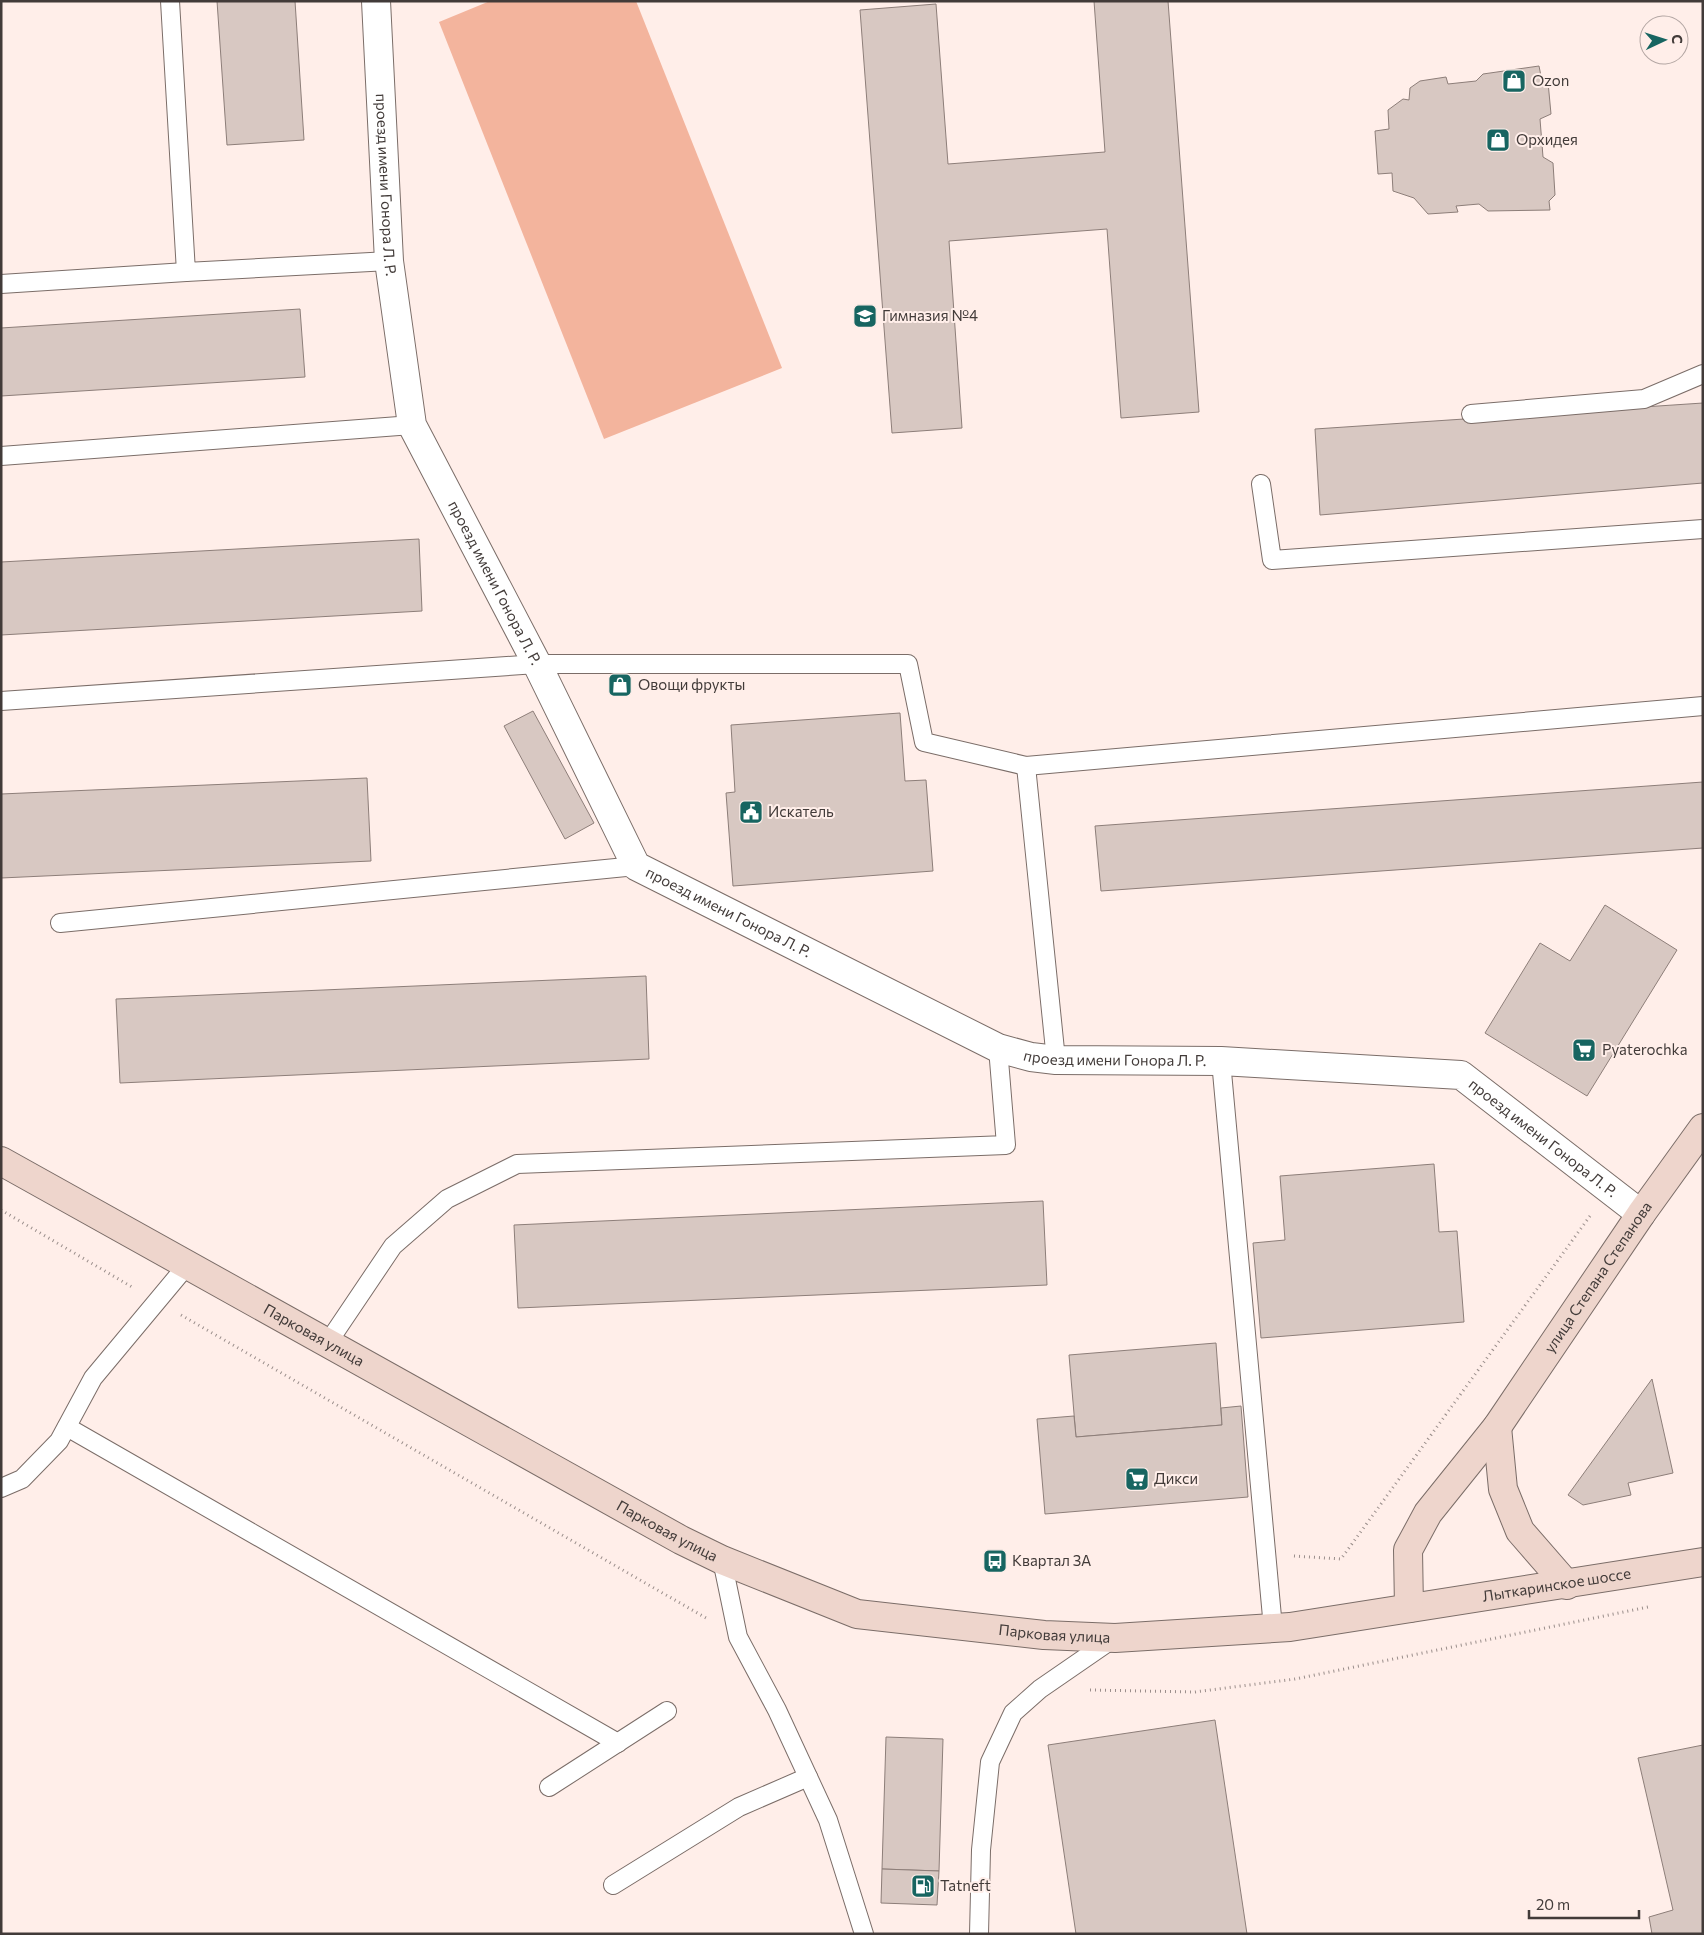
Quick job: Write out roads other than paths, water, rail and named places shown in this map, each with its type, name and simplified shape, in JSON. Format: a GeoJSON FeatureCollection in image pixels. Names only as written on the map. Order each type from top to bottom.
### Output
{"type":"FeatureCollection","features":[{"type":"Feature","properties":{"kind":"main road","name":"улица Степана Степанова"},"geometry":{"type":"LineString","coordinates":[[1409,1608],[1408,1550],[1428,1514],[1497,1427],[1640,1214],[1703,1128]]}},
{"type":"Feature","properties":{"kind":"main road","name":"Парковая улица"},"geometry":{"type":"LineString","coordinates":[[1,1161],[328,1341],[681,1540],[722,1560],[857,1614],[1044,1635],[1115,1638],[1273,1628],[1409,1608]]}},
{"type":"Feature","properties":{"kind":"main road"},"geometry":{"type":"LineString","coordinates":[[1497,1427],[1503,1489],[1520,1531],[1567,1585]]}},
{"type":"Feature","properties":{"kind":"main road","name":"Лыткаринское шоссе"},"geometry":{"type":"LineString","coordinates":[[1409,1608],[1567,1585],[1703,1562]]}},
{"type":"Feature","properties":{"kind":"street","name":"проезд имени Гонора Л. Р."},"geometry":{"type":"LineString","coordinates":[[376,1],[389,261],[412,424],[537,664],[636,866],[998,1048],[1032,1057],[1056,1060],[1221,1061],[1461,1075],[1640,1214]]}},
{"type":"Feature","properties":{"kind":"lane"},"geometry":{"type":"LineString","coordinates":[[170,1],[186,272]]}},
{"type":"Feature","properties":{"kind":"lane"},"geometry":{"type":"LineString","coordinates":[[1,284],[389,261]]}},
{"type":"Feature","properties":{"kind":"lane"},"geometry":{"type":"LineString","coordinates":[[1471,414],[1644,399],[1703,374]]}},
{"type":"Feature","properties":{"kind":"lane"},"geometry":{"type":"LineString","coordinates":[[1,456],[412,424]]}},
{"type":"Feature","properties":{"kind":"lane"},"geometry":{"type":"LineString","coordinates":[[1260,484],[1272,560],[1703,529]]}},
{"type":"Feature","properties":{"kind":"lane"},"geometry":{"type":"LineString","coordinates":[[1,701],[537,664],[908,664],[924,742],[1026,766],[1703,706]]}},
{"type":"Feature","properties":{"kind":"lane"},"geometry":{"type":"LineString","coordinates":[[1026,766],[1056,1060]]}},
{"type":"Feature","properties":{"kind":"lane"},"geometry":{"type":"LineString","coordinates":[[60,923],[636,866]]}},
{"type":"Feature","properties":{"kind":"lane"},"geometry":{"type":"LineString","coordinates":[[328,1341],[393,1246],[447,1199],[517,1164],[1006,1145],[998,1048]]}},
{"type":"Feature","properties":{"kind":"lane"},"geometry":{"type":"LineString","coordinates":[[1221,1061],[1273,1628]]}},
{"type":"Feature","properties":{"kind":"lane"},"geometry":{"type":"LineString","coordinates":[[1,1488],[22,1479],[58,1441],[93,1378],[188,1264]]}},
{"type":"Feature","properties":{"kind":"lane"},"geometry":{"type":"LineString","coordinates":[[67,1427],[618,1743]]}},
{"type":"Feature","properties":{"kind":"lane"},"geometry":{"type":"LineString","coordinates":[[722,1560],[738,1637],[778,1710],[828,1820],[864,1934]]}},
{"type":"Feature","properties":{"kind":"lane"},"geometry":{"type":"LineString","coordinates":[[979,1934],[980,1850],[990,1762],[1013,1713],[1040,1688],[1115,1638]]}},
{"type":"Feature","properties":{"kind":"lane"},"geometry":{"type":"LineString","coordinates":[[549,1787],[668,1711]]}},
{"type":"Feature","properties":{"kind":"lane"},"geometry":{"type":"LineString","coordinates":[[613,1885],[739,1806],[808,1777]]}},
{"type":"Feature","properties":{"kind":"place","name":"Ozon"},"geometry":{"type":"Point","coordinates":[1514,81]}},
{"type":"Feature","properties":{"kind":"place","name":"Орхидея"},"geometry":{"type":"Point","coordinates":[1498,140]}},
{"type":"Feature","properties":{"kind":"place","name":"Гимназия №4"},"geometry":{"type":"Point","coordinates":[865,316]}},
{"type":"Feature","properties":{"kind":"place","name":"Овощи фрукты"},"geometry":{"type":"Point","coordinates":[620,685]}},
{"type":"Feature","properties":{"kind":"place","name":"Искатель"},"geometry":{"type":"Point","coordinates":[751,812]}},
{"type":"Feature","properties":{"kind":"place","name":"Pyaterochka"},"geometry":{"type":"Point","coordinates":[1584,1050]}},
{"type":"Feature","properties":{"kind":"place","name":"Дикси"},"geometry":{"type":"Point","coordinates":[1137,1479]}},
{"type":"Feature","properties":{"kind":"place","name":"Квартал 3А"},"geometry":{"type":"Point","coordinates":[995,1561]}},
{"type":"Feature","properties":{"kind":"place","name":"Tatneft"},"geometry":{"type":"Point","coordinates":[923,1886]}}]}
